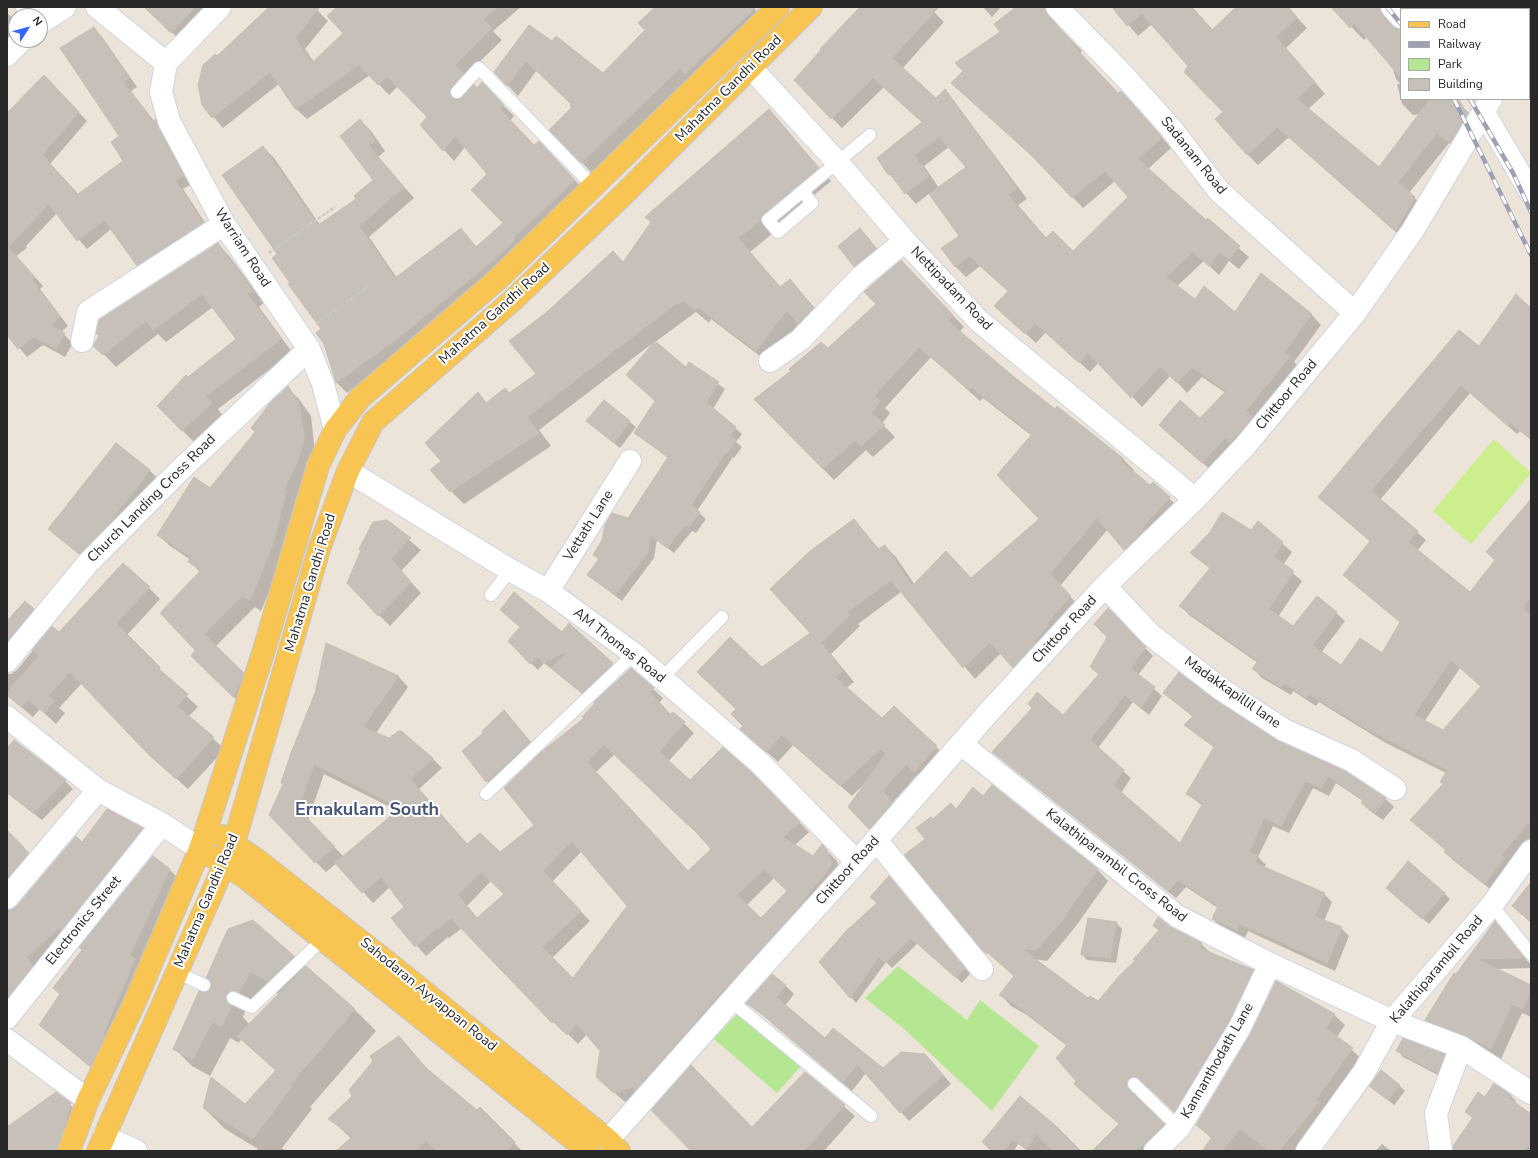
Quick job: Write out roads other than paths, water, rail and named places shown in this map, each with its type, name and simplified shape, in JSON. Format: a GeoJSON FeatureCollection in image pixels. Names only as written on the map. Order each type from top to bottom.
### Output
{"type":"FeatureCollection","features":[{"type":"Feature","properties":{"kind":"main road","name":"Mahatma Gandhi Road"},"geometry":{"type":"LineString","coordinates":[[101,1143],[234,843],[320,546],[348,471],[373,422],[513,300],[620,198],[811,7]]}},
{"type":"Feature","properties":{"kind":"main road","name":"Mahatma Gandhi Road"},"geometry":{"type":"LineString","coordinates":[[69,1151],[88,1100],[134,1004],[200,849],[264,650],[318,466],[335,430],[360,398],[498,279],[734,50],[768,11]]}},
{"type":"Feature","properties":{"kind":"main road"},"geometry":{"type":"LineString","coordinates":[[734,50],[751,68]]}},
{"type":"Feature","properties":{"kind":"main road","name":"Sahodaran Ayyappan Road"},"geometry":{"type":"LineString","coordinates":[[207,827],[234,843],[399,971],[614,1146]]}},
{"type":"Feature","properties":{"kind":"main road","name":"Sahodaran Ayyappan Road"},"geometry":{"type":"LineString","coordinates":[[200,849],[246,878],[588,1151]]}},
{"type":"Feature","properties":{"kind":"street"},"geometry":{"type":"LineString","coordinates":[[48,13],[64,7]]}},
{"type":"Feature","properties":{"kind":"street"},"geometry":{"type":"LineString","coordinates":[[97,7],[166,63],[220,7]]}},
{"type":"Feature","properties":{"kind":"street","name":"Sadanam Road"},"geometry":{"type":"LineString","coordinates":[[1057,7],[1170,127],[1219,191],[1355,313]]}},
{"type":"Feature","properties":{"kind":"street"},"geometry":{"type":"LineString","coordinates":[[1392,7],[1400,16]]}},
{"type":"Feature","properties":{"kind":"street"},"geometry":{"type":"LineString","coordinates":[[7,56],[14,48]]}},
{"type":"Feature","properties":{"kind":"street","name":"Warriam Road"},"geometry":{"type":"LineString","coordinates":[[166,63],[161,92],[170,121],[224,224],[305,342],[323,384],[335,430]]}},
{"type":"Feature","properties":{"kind":"street","name":"Nettipadam Road"},"geometry":{"type":"LineString","coordinates":[[751,68],[838,163],[905,242],[979,321],[1195,499]]}},
{"type":"Feature","properties":{"kind":"street"},"geometry":{"type":"LineString","coordinates":[[1482,103],[1531,193]]}},
{"type":"Feature","properties":{"kind":"street","name":"Chittoor Road"},"geometry":{"type":"LineString","coordinates":[[614,1146],[731,1001],[857,862],[960,744],[1105,586],[1195,499],[1245,446],[1355,313],[1413,230],[1482,103]]}},
{"type":"Feature","properties":{"kind":"street"},"geometry":{"type":"LineString","coordinates":[[82,341],[88,312],[224,224]]}},
{"type":"Feature","properties":{"kind":"street"},"geometry":{"type":"LineString","coordinates":[[770,361],[800,340],[861,277],[905,242]]}},
{"type":"Feature","properties":{"kind":"street","name":"Church Landing Cross Road"},"geometry":{"type":"LineString","coordinates":[[7,661],[93,558],[305,342]]}},
{"type":"Feature","properties":{"kind":"street","name":"Vettath Lane"},"geometry":{"type":"LineString","coordinates":[[548,590],[630,461]]}},
{"type":"Feature","properties":{"kind":"street","name":"AM Thomas Road"},"geometry":{"type":"LineString","coordinates":[[348,471],[510,570],[548,590],[634,654],[661,679],[760,763],[857,862]]}},
{"type":"Feature","properties":{"kind":"street","name":"Madakkapillil lane"},"geometry":{"type":"LineString","coordinates":[[1105,586],[1151,635],[1221,689],[1284,730],[1351,760],[1395,790]]}},
{"type":"Feature","properties":{"kind":"street"},"geometry":{"type":"LineString","coordinates":[[7,717],[98,790],[162,824],[200,849]]}},
{"type":"Feature","properties":{"kind":"street","name":"Kalathiparambil Cross Road"},"geometry":{"type":"LineString","coordinates":[[960,744],[1177,916],[1270,964],[1392,1021],[1461,1047],[1531,1093]]}},
{"type":"Feature","properties":{"kind":"street"},"geometry":{"type":"LineString","coordinates":[[7,898],[98,790]]}},
{"type":"Feature","properties":{"kind":"street","name":"Electronics Street"},"geometry":{"type":"LineString","coordinates":[[7,1018],[162,824]]}},
{"type":"Feature","properties":{"kind":"street"},"geometry":{"type":"LineString","coordinates":[[876,840],[982,969]]}},
{"type":"Feature","properties":{"kind":"street","name":"Kalathiparambil Road"},"geometry":{"type":"LineString","coordinates":[[1307,1151],[1364,1072],[1392,1021],[1492,905],[1531,852]]}},
{"type":"Feature","properties":{"kind":"street","name":"Kannanthodath Lane"},"geometry":{"type":"LineString","coordinates":[[1155,1151],[1179,1128],[1240,1027],[1270,964]]}},
{"type":"Feature","properties":{"kind":"street"},"geometry":{"type":"LineString","coordinates":[[7,1040],[88,1100]]}},
{"type":"Feature","properties":{"kind":"street"},"geometry":{"type":"LineString","coordinates":[[1441,1151],[1436,1113],[1461,1047]]}},
{"type":"Feature","properties":{"kind":"street"},"geometry":{"type":"LineString","coordinates":[[101,1143],[136,1151]]}},
{"type":"Feature","properties":{"kind":"lane"},"geometry":{"type":"LineString","coordinates":[[457,92],[479,68],[593,186]]}},
{"type":"Feature","properties":{"kind":"lane"},"geometry":{"type":"LineString","coordinates":[[803,192],[870,135]]}},
{"type":"Feature","properties":{"kind":"lane"},"geometry":{"type":"LineString","coordinates":[[491,594],[510,570]]}},
{"type":"Feature","properties":{"kind":"lane"},"geometry":{"type":"LineString","coordinates":[[661,679],[722,617]]}},
{"type":"Feature","properties":{"kind":"lane"},"geometry":{"type":"LineString","coordinates":[[486,794],[634,654]]}},
{"type":"Feature","properties":{"kind":"lane"},"geometry":{"type":"LineString","coordinates":[[1492,905],[1531,954]]}},
{"type":"Feature","properties":{"kind":"lane"},"geometry":{"type":"LineString","coordinates":[[232,998],[252,1007],[323,939]]}},
{"type":"Feature","properties":{"kind":"lane"},"geometry":{"type":"LineString","coordinates":[[176,972],[204,985]]}},
{"type":"Feature","properties":{"kind":"lane"},"geometry":{"type":"LineString","coordinates":[[731,1001],[871,1116]]}},
{"type":"Feature","properties":{"kind":"lane"},"geometry":{"type":"LineString","coordinates":[[1134,1084],[1179,1128]]}},
{"type":"Feature","properties":{"kind":"railway"},"geometry":{"type":"LineString","coordinates":[[1387,7],[1400,23]]}},
{"type":"Feature","properties":{"kind":"railway"},"geometry":{"type":"LineString","coordinates":[[1454,100],[1531,255]]}},
{"type":"Feature","properties":{"kind":"railway"},"geometry":{"type":"LineString","coordinates":[[1471,100],[1513,173],[1531,212]]}},
{"type":"Feature","properties":{"kind":"district","name":"Ernakulam South"},"geometry":{"type":"Point","coordinates":[367,811]}}]}
